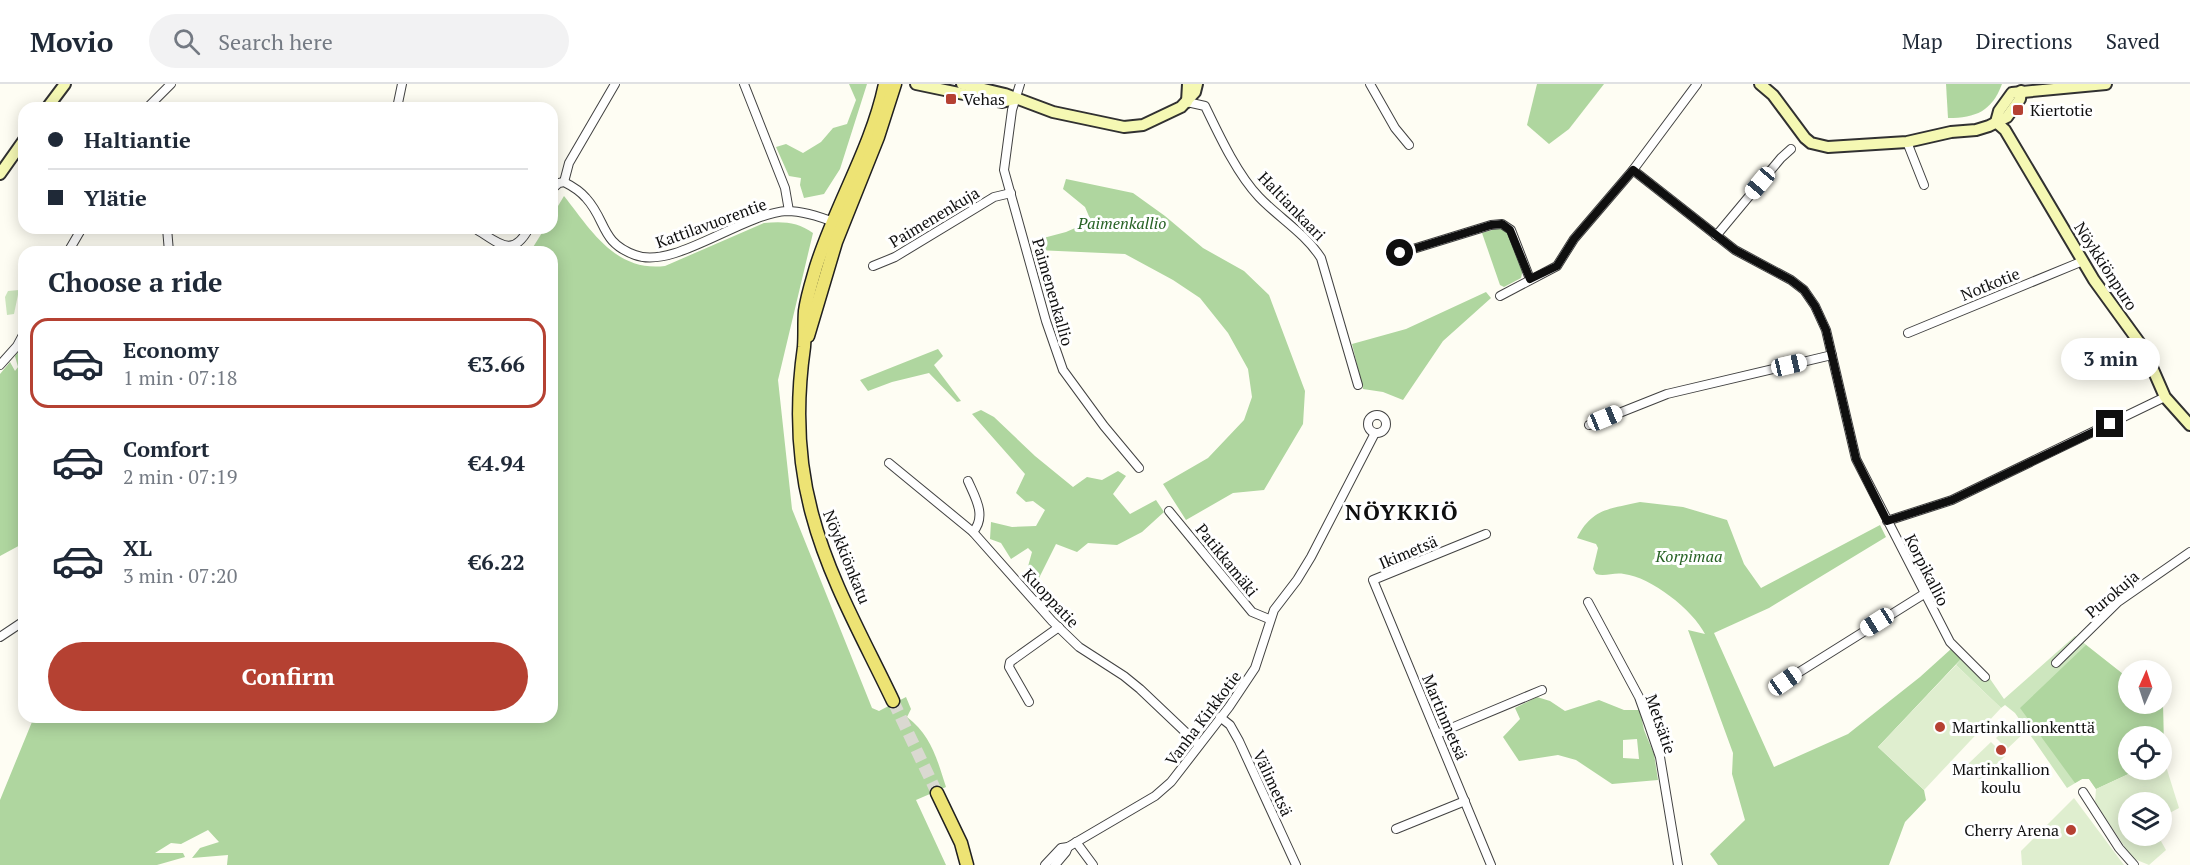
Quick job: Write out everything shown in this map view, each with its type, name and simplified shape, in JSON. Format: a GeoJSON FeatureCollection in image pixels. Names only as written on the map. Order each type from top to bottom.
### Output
{"type":"FeatureCollection","features":[{"type":"Feature","properties":{"kind":"main road","name":"Nöykkiönkatu"},"geometry":{"type":"LineString","coordinates":[[837,224],[885,84]]}},
{"type":"Feature","properties":{"kind":"main road","name":"Nöykkiönkatu"},"geometry":{"type":"LineString","coordinates":[[893,701],[830,567],[812,513],[799,439],[799,391],[805,311],[813,275],[878,137],[895,84]]}},
{"type":"Feature","properties":{"kind":"main road"},"geometry":{"type":"LineString","coordinates":[[938,792],[961,843],[968,865]]}},
{"type":"Feature","properties":{"kind":"main road"},"geometry":{"type":"LineString","coordinates":[[961,843],[976,865]]}},
{"type":"Feature","properties":{"kind":"street"},"geometry":{"type":"LineString","coordinates":[[52,102],[65,84]]}},
{"type":"Feature","properties":{"kind":"street"},"geometry":{"type":"LineString","coordinates":[[153,102],[171,84]]}},
{"type":"Feature","properties":{"kind":"street"},"geometry":{"type":"LineString","coordinates":[[398,102],[402,84]]}},
{"type":"Feature","properties":{"kind":"street"},"geometry":{"type":"LineString","coordinates":[[558,184],[564,182],[569,162],[615,84]]}},
{"type":"Feature","properties":{"kind":"street"},"geometry":{"type":"LineString","coordinates":[[744,84],[785,188],[789,211]]}},
{"type":"Feature","properties":{"kind":"street"},"geometry":{"type":"LineString","coordinates":[[916,84],[1002,102],[1015,99]]}},
{"type":"Feature","properties":{"kind":"street"},"geometry":{"type":"LineString","coordinates":[[962,84],[1005,94],[1053,112],[1124,127],[1143,125],[1181,107],[1195,92],[1197,84]]}},
{"type":"Feature","properties":{"kind":"street","name":"Paimenenkallio"},"geometry":{"type":"LineString","coordinates":[[1020,84],[1015,99],[1004,163],[1005,176],[1046,321],[1063,370],[1104,426],[1139,468]]}},
{"type":"Feature","properties":{"kind":"street"},"geometry":{"type":"LineString","coordinates":[[1187,102],[1188,84]]}},
{"type":"Feature","properties":{"kind":"street"},"geometry":{"type":"LineString","coordinates":[[1370,84],[1395,128],[1409,145]]}},
{"type":"Feature","properties":{"kind":"street"},"geometry":{"type":"LineString","coordinates":[[1500,296],[1557,266],[1574,239],[1633,170],[1697,84]]}},
{"type":"Feature","properties":{"kind":"street"},"geometry":{"type":"LineString","coordinates":[[1760,84],[1773,95],[1797,129],[1811,143],[1828,147],[1907,142],[1951,132],[1976,130],[2007,117],[2020,99],[2020,87],[2062,90],[2106,84]]}},
{"type":"Feature","properties":{"kind":"street","name":"Haltiankaari"},"geometry":{"type":"LineString","coordinates":[[1187,102],[1205,106],[1224,147],[1258,195],[1308,242],[1321,258],[1358,386]]}},
{"type":"Feature","properties":{"kind":"street","name":"Nöykkiönpuro"},"geometry":{"type":"LineString","coordinates":[[1996,122],[2005,130],[2094,280],[2144,349],[2165,398],[2190,425]]}},
{"type":"Feature","properties":{"kind":"street"},"geometry":{"type":"LineString","coordinates":[[1907,142],[1924,185]]}},
{"type":"Feature","properties":{"kind":"street"},"geometry":{"type":"LineString","coordinates":[[0,174],[18,148]]}},
{"type":"Feature","properties":{"kind":"street"},"geometry":{"type":"LineString","coordinates":[[1716,236],[1791,149]]}},
{"type":"Feature","properties":{"kind":"street","name":"Korpikallio"},"geometry":{"type":"LineString","coordinates":[[1633,170],[1716,236],[1751,260],[1791,280],[1804,290],[1815,306],[1826,330],[1856,459],[1950,642],[1985,677]]}},
{"type":"Feature","properties":{"kind":"street","name":"Kattilavuorentie"},"geometry":{"type":"LineString","coordinates":[[564,182],[587,199],[612,242],[622,250],[646,258],[672,255],[761,216],[789,211],[808,214],[837,224]]}},
{"type":"Feature","properties":{"kind":"street","name":"Paimenenkuja"},"geometry":{"type":"LineString","coordinates":[[873,266],[895,257],[994,197],[1011,193]]}},
{"type":"Feature","properties":{"kind":"street"},"geometry":{"type":"LineString","coordinates":[[1400,253],[1491,225],[1502,224],[1510,230],[1530,279]]}},
{"type":"Feature","properties":{"kind":"street"},"geometry":{"type":"LineString","coordinates":[[484,234],[505,246]]}},
{"type":"Feature","properties":{"kind":"street"},"geometry":{"type":"LineString","coordinates":[[517,246],[526,234]]}},
{"type":"Feature","properties":{"kind":"street","name":"Notkotie"},"geometry":{"type":"LineString","coordinates":[[1908,333],[2083,261]]}},
{"type":"Feature","properties":{"kind":"street"},"geometry":{"type":"LineString","coordinates":[[0,365],[18,344]]}},
{"type":"Feature","properties":{"kind":"street"},"geometry":{"type":"LineString","coordinates":[[1589,424],[1667,394],[1832,355]]}},
{"type":"Feature","properties":{"kind":"street"},"geometry":{"type":"LineString","coordinates":[[1887,521],[1952,500],[2165,398]]}},
{"type":"Feature","properties":{"kind":"street","name":"Vanha Kirkkotie"},"geometry":{"type":"LineString","coordinates":[[1045,865],[1061,848],[1068,847],[1155,796],[1171,782],[1255,668],[1269,619],[1311,557],[1375,433]]}},
{"type":"Feature","properties":{"kind":"street","name":"Kuoppatie"},"geometry":{"type":"LineString","coordinates":[[889,463],[974,532],[1079,647],[1140,689],[1198,745]]}},
{"type":"Feature","properties":{"kind":"street"},"geometry":{"type":"LineString","coordinates":[[968,481],[980,511],[979,526],[974,532]]}},
{"type":"Feature","properties":{"kind":"street","name":"Patikkamäki"},"geometry":{"type":"LineString","coordinates":[[1169,511],[1252,612],[1269,619]]}},
{"type":"Feature","properties":{"kind":"street","name":"Ikimetsä"},"geometry":{"type":"LineString","coordinates":[[1373,580],[1486,534]]}},
{"type":"Feature","properties":{"kind":"street","name":"Purokuja"},"geometry":{"type":"LineString","coordinates":[[2056,663],[2118,603],[2190,552]]}},
{"type":"Feature","properties":{"kind":"street","name":"Martinmetsä"},"geometry":{"type":"LineString","coordinates":[[1373,580],[1491,865]]}},
{"type":"Feature","properties":{"kind":"street"},"geometry":{"type":"LineString","coordinates":[[1785,681],[1924,594]]}},
{"type":"Feature","properties":{"kind":"street","name":"Metsätie"},"geometry":{"type":"LineString","coordinates":[[1588,602],[1639,697],[1660,757],[1678,865]]}},
{"type":"Feature","properties":{"kind":"street"},"geometry":{"type":"LineString","coordinates":[[0,638],[18,625]]}},
{"type":"Feature","properties":{"kind":"street"},"geometry":{"type":"LineString","coordinates":[[1029,702],[1010,667],[1010,662],[1059,627]]}},
{"type":"Feature","properties":{"kind":"street"},"geometry":{"type":"LineString","coordinates":[[1437,734],[1542,690]]}},
{"type":"Feature","properties":{"kind":"street","name":"Välimetsä"},"geometry":{"type":"LineString","coordinates":[[1220,717],[1230,725],[1239,741],[1296,865]]}},
{"type":"Feature","properties":{"kind":"street"},"geometry":{"type":"LineString","coordinates":[[2083,792],[2119,848],[2134,865]]}},
{"type":"Feature","properties":{"kind":"street"},"geometry":{"type":"LineString","coordinates":[[1396,829],[1465,801]]}},
{"type":"Feature","properties":{"kind":"street"},"geometry":{"type":"LineString","coordinates":[[1076,842],[1093,865]]}},
{"type":"Feature","properties":{"kind":"street","name":"Vanha Kirkkotie"},"geometry":{"type":"LineString","coordinates":[[1055,865],[1068,847]]}},
{"type":"Feature","properties":{"kind":"green space"},"geometry":{"type":"Polygon","coordinates":[[[849,84],[867,84],[840,169],[824,194],[804,198],[800,185],[801,178],[789,176],[776,147],[786,144],[803,153],[821,142],[833,128],[847,124],[856,100],[849,84]]]}},
{"type":"Feature","properties":{"kind":"green space"},"geometry":{"type":"Polygon","coordinates":[[[1537,84],[1604,84],[1569,129],[1549,144],[1527,125],[1537,84]]]}},
{"type":"Feature","properties":{"kind":"green space"},"geometry":{"type":"Polygon","coordinates":[[[1946,84],[2002,84],[1993,101],[1982,111],[1967,116],[1948,118],[1946,84]]]}},
{"type":"Feature","properties":{"kind":"green space","name":"Paimenkallio"},"geometry":{"type":"Polygon","coordinates":[[[1066,179],[1133,193],[1203,248],[1244,271],[1269,295],[1305,391],[1303,424],[1264,490],[1233,493],[1186,520],[1163,484],[1208,458],[1244,420],[1252,397],[1248,369],[1228,333],[1200,298],[1173,280],[1125,254],[1036,250],[1032,241],[1066,232],[1091,221],[1085,207],[1063,189],[1066,179]]]}},
{"type":"Feature","properties":{"kind":"green space"},"geometry":{"type":"Polygon","coordinates":[[[564,196],[606,246],[632,262],[647,266],[665,266],[764,223],[790,223],[813,233],[778,380],[792,509],[872,708],[879,711],[906,697],[911,709],[907,717],[922,732],[932,748],[946,787],[916,800],[946,865],[227,865],[228,855],[192,858],[200,848],[219,842],[208,830],[181,844],[171,843],[155,853],[183,853],[185,857],[157,865],[0,865],[0,800],[32,723],[558,723],[558,246],[534,246],[541,234],[558,234],[558,206],[564,196]]]}},
{"type":"Feature","properties":{"kind":"green space"},"geometry":{"type":"Polygon","coordinates":[[[1499,228],[1507,231],[1523,269],[1521,278],[1504,287],[1500,285],[1482,233],[1499,228]]]}},
{"type":"Feature","properties":{"kind":"green space"},"geometry":{"type":"Polygon","coordinates":[[[18,290],[18,295],[14,314],[7,315],[5,297],[8,291],[18,290]]]}},
{"type":"Feature","properties":{"kind":"green space"},"geometry":{"type":"Polygon","coordinates":[[[1486,292],[1491,298],[1443,341],[1403,400],[1383,392],[1363,389],[1352,344],[1406,329],[1486,292]]]}},
{"type":"Feature","properties":{"kind":"green space"},"geometry":{"type":"Polygon","coordinates":[[[938,349],[943,356],[934,365],[961,401],[957,402],[929,373],[892,382],[868,391],[860,380],[938,349]]]}},
{"type":"Feature","properties":{"kind":"green space"},"geometry":{"type":"Polygon","coordinates":[[[10,362],[15,371],[18,367],[18,546],[0,556],[0,374],[10,362]]]}},
{"type":"Feature","properties":{"kind":"green space"},"geometry":{"type":"Polygon","coordinates":[[[981,410],[994,417],[1035,456],[1073,487],[1087,477],[1102,480],[1118,471],[1126,476],[1113,494],[1130,514],[1156,500],[1164,512],[1142,532],[1117,545],[1088,543],[1077,552],[1056,544],[1033,590],[1024,581],[1032,552],[1028,548],[1011,559],[1001,543],[990,539],[991,522],[1012,527],[1036,526],[1045,510],[1033,501],[1026,502],[1016,493],[1025,474],[972,414],[981,410]]]}},
{"type":"Feature","properties":{"kind":"green space","name":"Korpimaa"},"geometry":{"type":"Polygon","coordinates":[[[1640,502],[1683,507],[1727,520],[1744,564],[1761,588],[1880,525],[1886,537],[1769,608],[1714,633],[1774,767],[1848,734],[1920,677],[1951,649],[1961,659],[1878,747],[1924,790],[1926,800],[1905,822],[1889,865],[1718,865],[1710,854],[1745,820],[1732,774],[1733,753],[1688,630],[1705,634],[1681,605],[1646,581],[1624,574],[1596,574],[1593,569],[1598,548],[1596,544],[1577,538],[1589,521],[1603,511],[1640,502]]]}},
{"type":"Feature","properties":{"kind":"green space"},"geometry":{"type":"Polygon","coordinates":[[[2075,636],[2118,670],[2118,714],[2163,714],[2163,726],[2118,726],[2118,779],[2096,789],[2089,779],[2082,779],[2067,788],[2015,713],[2005,705],[2001,708],[1956,665],[1961,659],[1984,680],[1988,676],[2004,699],[2075,636]]]}},
{"type":"Feature","properties":{"kind":"green space"},"geometry":{"type":"Polygon","coordinates":[[[2086,645],[2118,670],[2118,714],[2163,714],[2163,726],[2118,726],[2118,779],[2096,789],[2089,779],[2082,779],[2075,783],[2020,708],[2086,645]]]}},
{"type":"Feature","properties":{"kind":"green space","name":"Martinkallionkenttä"},"geometry":{"type":"Polygon","coordinates":[[[1956,665],[2001,708],[1924,790],[1878,747],[1956,665]]]}},
{"type":"Feature","properties":{"kind":"green space"},"geometry":{"type":"Polygon","coordinates":[[[1537,697],[1550,701],[1565,711],[1599,700],[1624,710],[1640,710],[1644,730],[1654,754],[1658,780],[1612,784],[1576,760],[1558,755],[1519,761],[1503,737],[1520,719],[1515,708],[1537,697]],[[1637,739],[1623,740],[1623,758],[1639,759],[1637,739]]]}},
{"type":"Feature","properties":{"kind":"green space"},"geometry":{"type":"Polygon","coordinates":[[[2014,721],[2025,732],[2007,749],[1996,738],[2014,721]]]}},
{"type":"Feature","properties":{"kind":"green space"},"geometry":{"type":"Polygon","coordinates":[[[1991,742],[2005,756],[1980,780],[1966,766],[1991,742]]]}},
{"type":"Feature","properties":{"kind":"green space"},"geometry":{"type":"Polygon","coordinates":[[[2118,779],[2170,780],[2179,808],[2172,812],[2172,792],[2118,792],[2118,837],[2095,802],[2096,789],[2118,779]]]}},
{"type":"Feature","properties":{"kind":"green space","name":"Cherry Arena"},"geometry":{"type":"Polygon","coordinates":[[[2074,798],[2124,865],[2022,865],[2021,851],[2074,798]]]}},
{"type":"Feature","properties":{"kind":"green space"},"geometry":{"type":"Polygon","coordinates":[[[2124,846],[2164,846],[2166,850],[2149,865],[2132,858],[2124,846]]]}},
{"type":"Feature","properties":{"kind":"tunnel"},"geometry":{"type":"LineString","coordinates":[[893,701],[937,793]]}},
{"type":"Feature","properties":{"kind":"place","name":"Vehas"},"geometry":{"type":"Point","coordinates":[951,99]}},
{"type":"Feature","properties":{"kind":"place","name":"Kiertotie"},"geometry":{"type":"Point","coordinates":[2018,110]}},
{"type":"Feature","properties":{"kind":"place","name":"Martinkallionkenttä"},"geometry":{"type":"Point","coordinates":[1940,727]}},
{"type":"Feature","properties":{"kind":"place","name":"Martinkallion koulu"},"geometry":{"type":"Point","coordinates":[2001,750]}},
{"type":"Feature","properties":{"kind":"place","name":"Cherry Arena"},"geometry":{"type":"Point","coordinates":[2071,830]}},
{"type":"Feature","properties":{"kind":"district","name":"NÖYKKIÖ"},"geometry":{"type":"Point","coordinates":[1402,511]}},
{"type":"Feature","properties":{"kind":"route"},"geometry":{"type":"LineString","coordinates":[[1400,253],[1491,225],[1502,224],[1510,230],[1530,279],[1557,266],[1574,239],[1633,170],[1735,250],[1791,280],[1804,290],[1815,306],[1826,330],[1856,459],[1887,521],[1952,500],[2110,424]]}}]}
